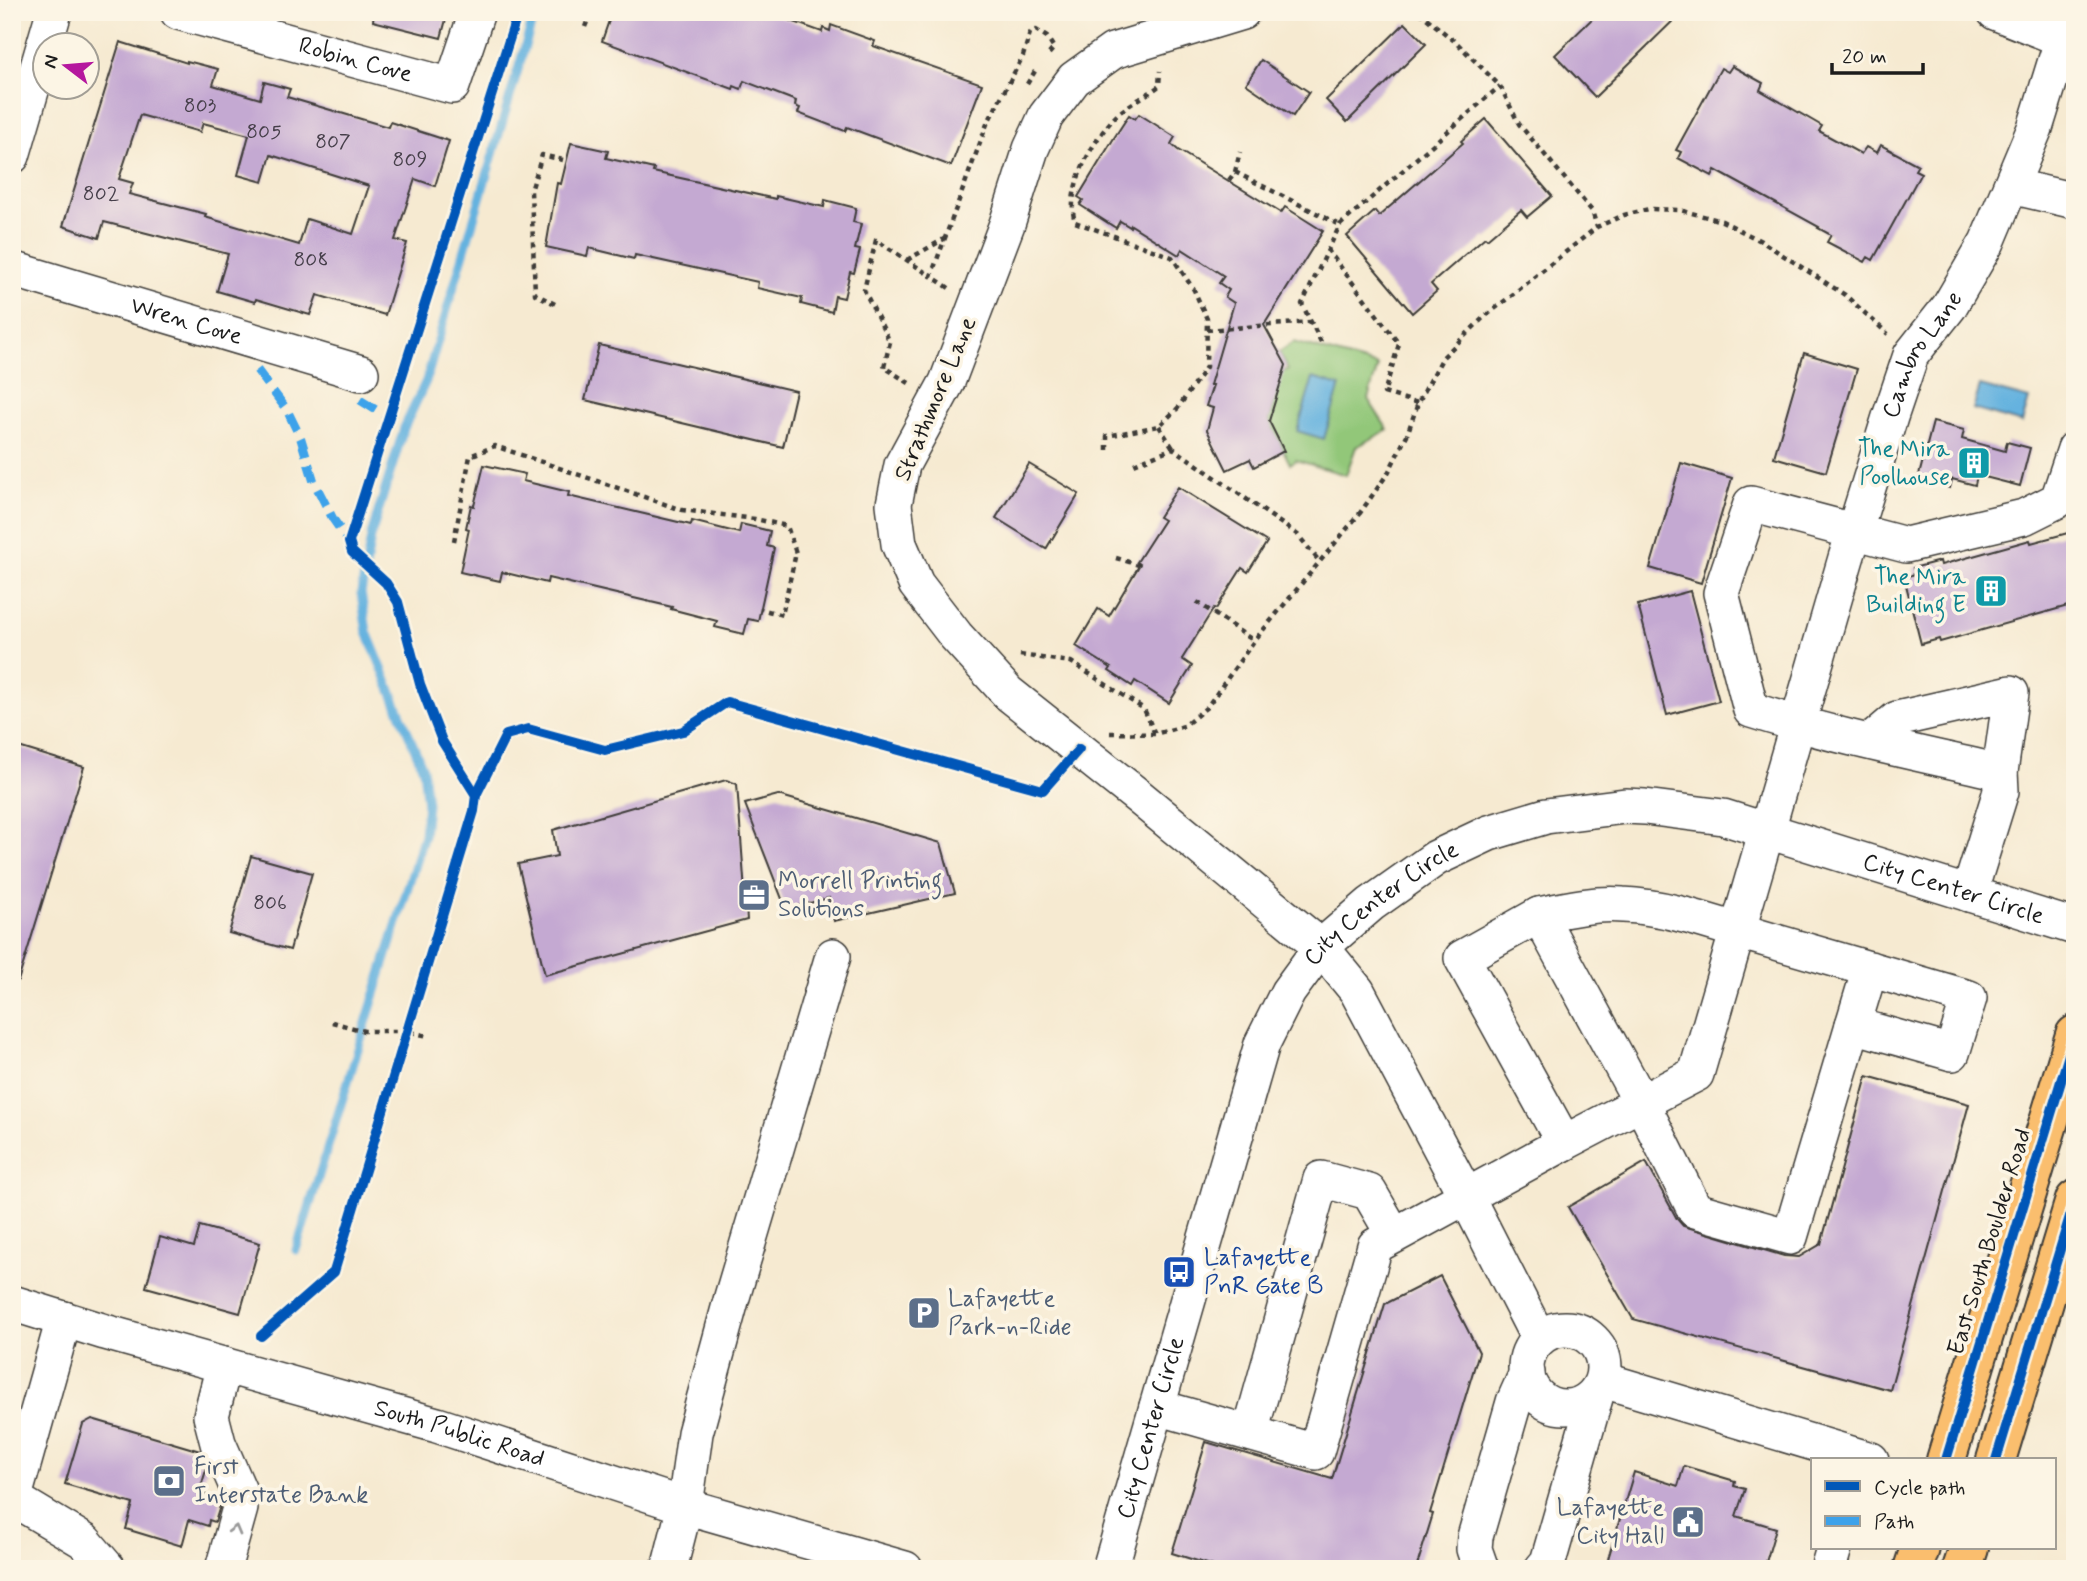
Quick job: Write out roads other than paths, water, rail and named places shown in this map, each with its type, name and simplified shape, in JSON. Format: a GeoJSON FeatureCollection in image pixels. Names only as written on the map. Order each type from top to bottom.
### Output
{"type":"FeatureCollection","features":[{"type":"Feature","properties":{"kind":"main road","name":"East South Boulder Road"},"geometry":{"type":"LineString","coordinates":[[1947,1458],[2075,1035]]}},
{"type":"Feature","properties":{"kind":"main road"},"geometry":{"type":"LineString","coordinates":[[1997,1458],[2075,1200]]}},
{"type":"Feature","properties":{"kind":"main road"},"geometry":{"type":"LineString","coordinates":[[1913,1569],[1919,1550]]}},
{"type":"Feature","properties":{"kind":"main road"},"geometry":{"type":"LineString","coordinates":[[1962,1569],[1968,1550]]}},
{"type":"Feature","properties":{"kind":"street"},"geometry":{"type":"LineString","coordinates":[[12,156],[54,12]]}},
{"type":"Feature","properties":{"kind":"street","name":"Robin Cove"},"geometry":{"type":"LineString","coordinates":[[178,12],[452,86],[477,12]]}},
{"type":"Feature","properties":{"kind":"street","name":"Strathmore Lane"},"geometry":{"type":"LineString","coordinates":[[1242,12],[1113,51],[1074,79],[1045,116],[947,382],[902,465],[894,504],[899,544],[916,584],[956,636],[1007,692],[1321,947],[1357,991],[1539,1339]]}},
{"type":"Feature","properties":{"kind":"street"},"geometry":{"type":"LineString","coordinates":[[1995,12],[2069,32]]}},
{"type":"Feature","properties":{"kind":"street","name":"Cambro Lane"},"geometry":{"type":"LineString","coordinates":[[1250,1433],[1316,1452],[1375,1246],[1696,1074],[1854,532],[1912,355],[1955,296],[1987,242],[2035,128],[2069,32]]}},
{"type":"Feature","properties":{"kind":"street"},"geometry":{"type":"LineString","coordinates":[[2011,186],[2075,201]]}},
{"type":"Feature","properties":{"kind":"street","name":"Wren Cove"},"geometry":{"type":"LineString","coordinates":[[12,269],[361,373]]}},
{"type":"Feature","properties":{"kind":"street"},"geometry":{"type":"LineString","coordinates":[[2000,772],[1798,725],[1751,710],[1721,593],[1751,503],[1906,545],[2024,517],[2058,500],[2075,449]]}},
{"type":"Feature","properties":{"kind":"street"},"geometry":{"type":"LineString","coordinates":[[1870,742],[1897,719],[2011,693],[2000,772],[2001,791],[1969,894]]}},
{"type":"Feature","properties":{"kind":"street","name":"City Center Circle"},"geometry":{"type":"LineString","coordinates":[[1110,1569],[1262,1044],[1288,992],[1321,947],[1371,904],[1436,858],[1489,833],[1546,816],[1625,806],[1645,807],[1723,817],[2075,928]]}},
{"type":"Feature","properties":{"kind":"street"},"geometry":{"type":"LineString","coordinates":[[1564,1143],[1462,958],[1539,915],[1576,906],[1623,905],[1679,913],[1969,998],[1952,1053],[1853,1025]]}},
{"type":"Feature","properties":{"kind":"street"},"geometry":{"type":"LineString","coordinates":[[1539,915],[1641,1102],[1695,1210],[1790,1237],[1870,969]]}},
{"type":"Feature","properties":{"kind":"street"},"geometry":{"type":"LineString","coordinates":[[669,1569],[685,1506],[695,1433],[732,1297],[833,956]]}},
{"type":"Feature","properties":{"kind":"street"},"geometry":{"type":"LineString","coordinates":[[1157,1407],[1250,1433],[1321,1179],[1369,1192],[1394,1235]]}},
{"type":"Feature","properties":{"kind":"street","name":"South Public Road"},"geometry":{"type":"LineString","coordinates":[[12,1303],[437,1425],[685,1506],[905,1569]]}},
{"type":"Feature","properties":{"kind":"street"},"geometry":{"type":"LineString","coordinates":[[64,1319],[13,1501],[84,1541],[108,1569]]}},
{"type":"Feature","properties":{"kind":"street"},"geometry":{"type":"LineString","coordinates":[[1542,1569],[1548,1562],[1600,1386],[1604,1367],[1602,1354],[1596,1343],[1575,1330],[1550,1332],[1539,1339],[1531,1349],[1527,1361],[1530,1386],[1549,1404],[1575,1406],[1587,1401],[1600,1386]]}},
{"type":"Feature","properties":{"kind":"street"},"geometry":{"type":"LineString","coordinates":[[223,1569],[240,1508],[239,1491],[218,1443],[211,1416],[224,1365]]}},
{"type":"Feature","properties":{"kind":"street"},"geometry":{"type":"LineString","coordinates":[[1481,1569],[1474,1549],[1475,1537],[1514,1402],[1527,1373]]}},
{"type":"Feature","properties":{"kind":"street"},"geometry":{"type":"LineString","coordinates":[[1600,1386],[1861,1458]]}},
{"type":"Feature","properties":{"kind":"street"},"geometry":{"type":"LineString","coordinates":[[1828,1569],[1833,1550]]}},
{"type":"Feature","properties":{"kind":"water"},"geometry":{"type":"Polygon","coordinates":[[[1313,378],[1340,386],[1324,439],[1297,431],[1313,378]]]}},
{"type":"Feature","properties":{"kind":"water"},"geometry":{"type":"Polygon","coordinates":[[[1980,386],[2029,399],[2022,423],[1973,409],[1980,386]]]}},
{"type":"Feature","properties":{"kind":"waterway"},"geometry":{"type":"LineString","coordinates":[[296,1250],[424,835],[427,804],[423,769],[367,632],[361,593],[372,532],[404,428],[426,381],[535,12]]}},
{"type":"Feature","properties":{"kind":"place","name":"The Mira Poolhouse"},"geometry":{"type":"Point","coordinates":[1974,463]}},
{"type":"Feature","properties":{"kind":"place","name":"The Mira Building E"},"geometry":{"type":"Point","coordinates":[1991,591]}},
{"type":"Feature","properties":{"kind":"place","name":"Morrell Printing Solutions"},"geometry":{"type":"Point","coordinates":[754,895]}},
{"type":"Feature","properties":{"kind":"place","name":"Lafayette PnR Gate B"},"geometry":{"type":"Point","coordinates":[1179,1272]}},
{"type":"Feature","properties":{"kind":"place","name":"Lafayette Park-n-Ride"},"geometry":{"type":"Point","coordinates":[924,1313]}},
{"type":"Feature","properties":{"kind":"place","name":"First Interstate Bank"},"geometry":{"type":"Point","coordinates":[169,1481]}},
{"type":"Feature","properties":{"kind":"place","name":"Lafayette City Hall"},"geometry":{"type":"Point","coordinates":[1688,1522]}}]}
